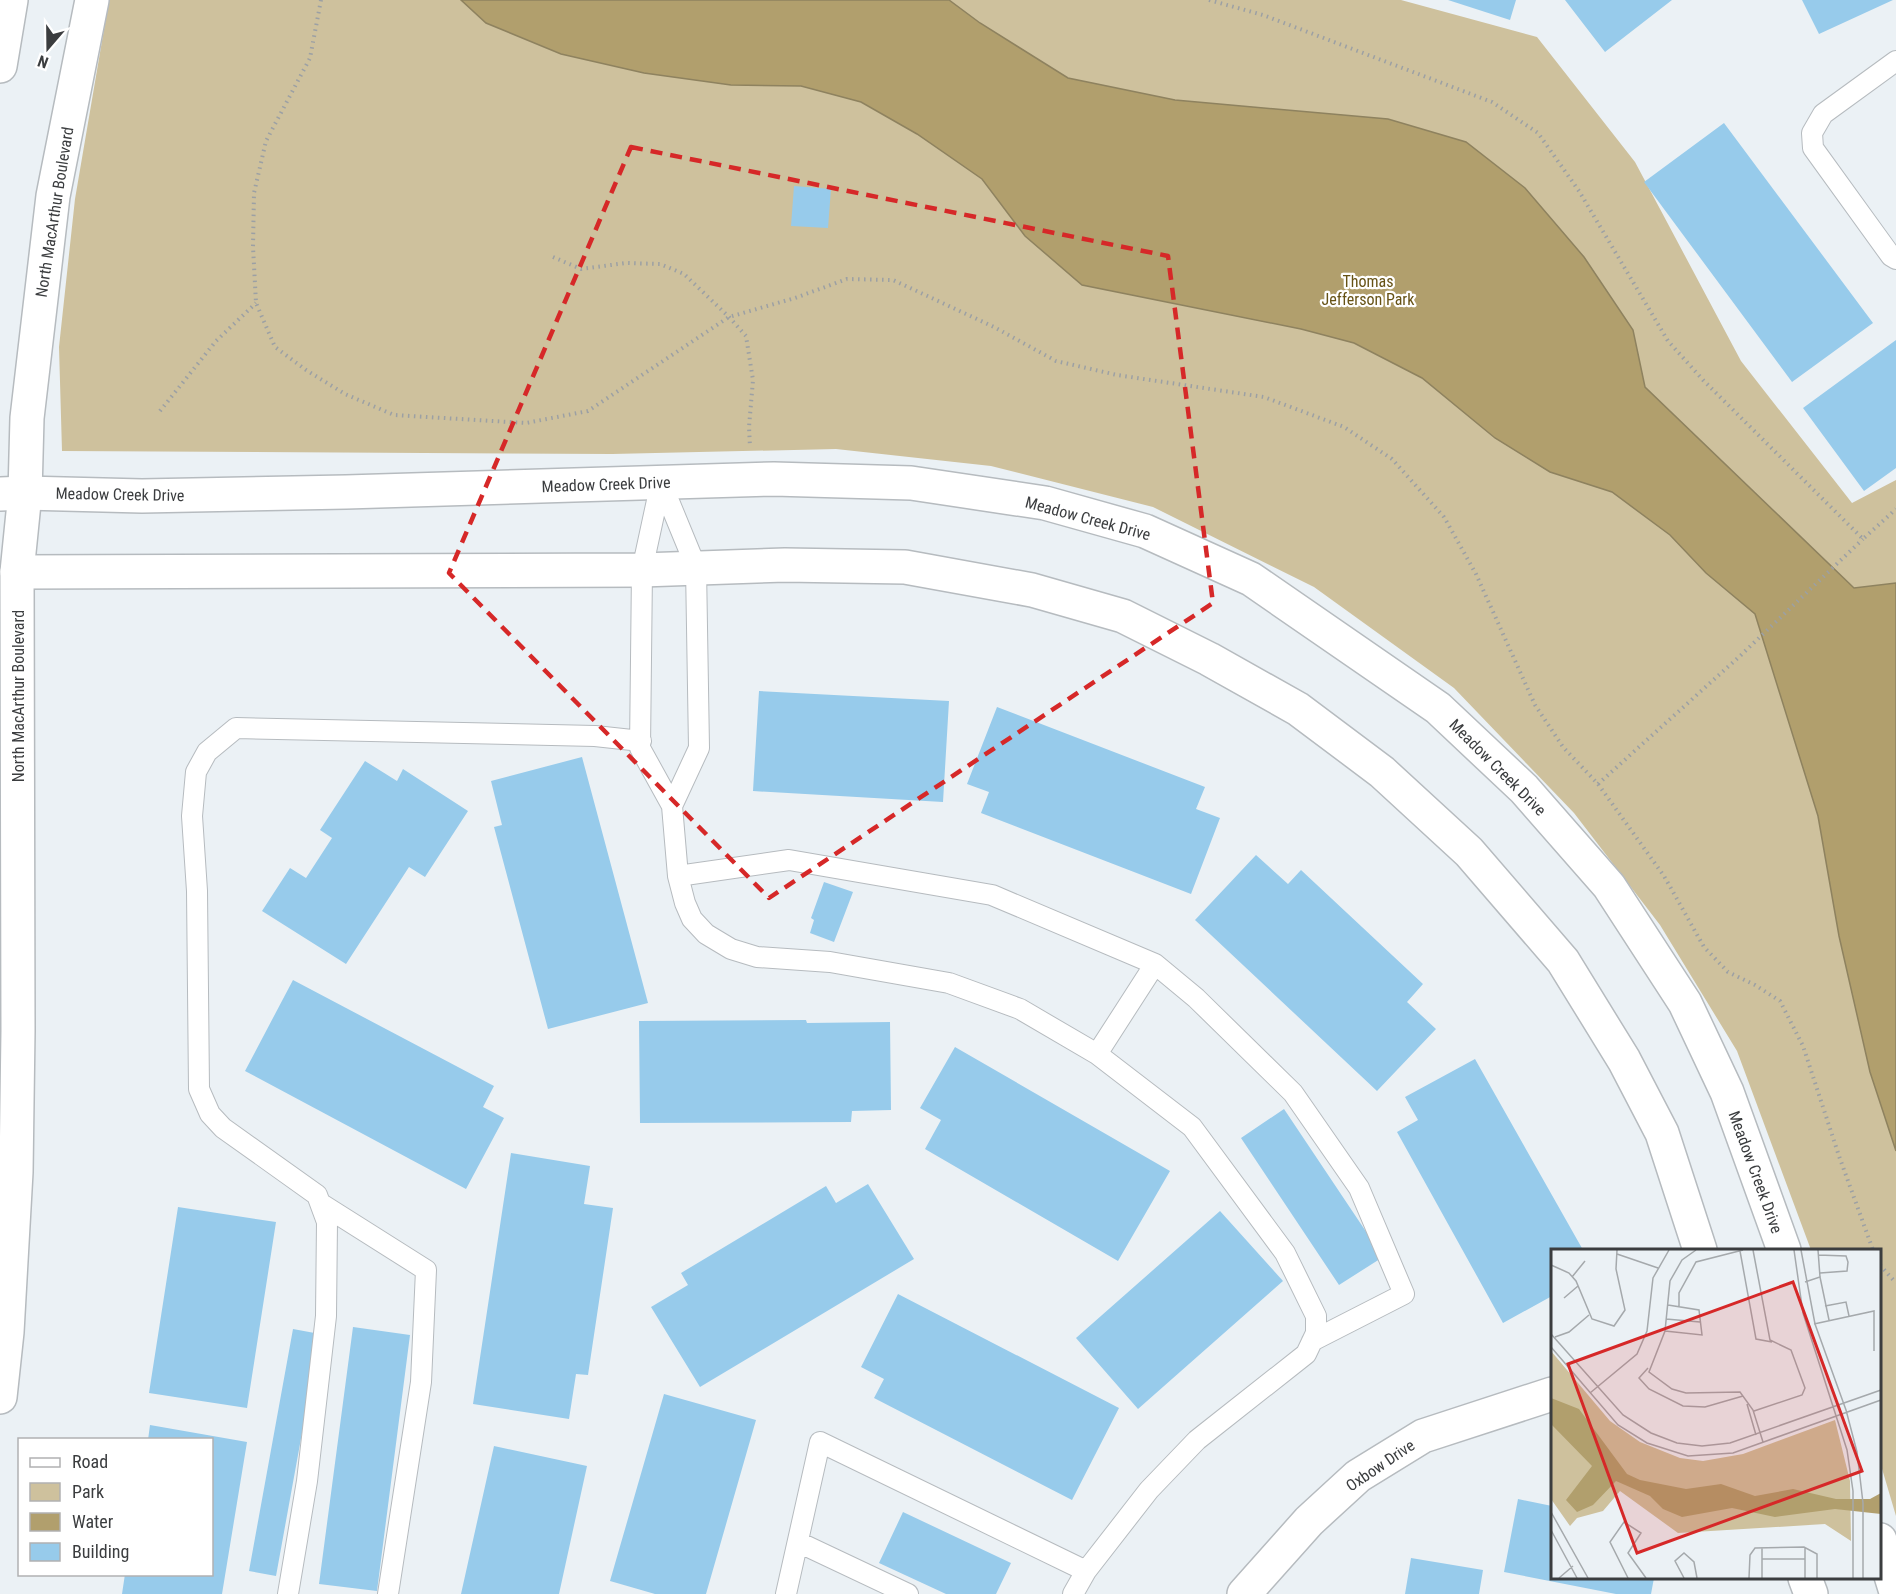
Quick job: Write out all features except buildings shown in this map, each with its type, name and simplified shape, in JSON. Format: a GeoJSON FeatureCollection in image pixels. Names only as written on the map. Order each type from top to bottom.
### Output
{"type":"FeatureCollection","features":[{"type":"Feature","properties":{"kind":"street"},"geometry":{"type":"LineString","coordinates":[[0,66],[12,0]]}},
{"type":"Feature","properties":{"kind":"street","name":"North MacArthur Boulevard"},"geometry":{"type":"LineString","coordinates":[[0,1397],[7,1332],[7,1228],[16,1172],[18,1031],[9,571],[13,493],[27,418],[53,196],[92,0]]}},
{"type":"Feature","properties":{"kind":"street","name":"Meadow Creek Drive"},"geometry":{"type":"LineString","coordinates":[[13,493],[153,496],[774,479],[911,483],[1045,503],[1145,531],[1251,579],[1438,708],[1524,789],[1609,886],[1684,1003],[1727,1092],[1783,1249]]}},
{"type":"Feature","properties":{"kind":"street"},"geometry":{"type":"LineString","coordinates":[[9,571],[642,570],[785,565],[905,567],[1032,590],[1123,616],[1209,659],[1298,709],[1382,772],[1469,852],[1563,961],[1624,1060],[1662,1133],[1699,1249]]}},
{"type":"Feature","properties":{"kind":"street","name":"Oxbow Drive"},"geometry":{"type":"LineString","coordinates":[[1244,1594],[1309,1521],[1358,1476],[1423,1437],[1551,1394]]}},
{"type":"Feature","properties":{"kind":"street"},"geometry":{"type":"LineString","coordinates":[[1881,1543],[1896,1592]]}},
{"type":"Feature","properties":{"kind":"street"},"geometry":{"type":"LineString","coordinates":[[1805,1579],[1811,1594]]}},
{"type":"Feature","properties":{"kind":"lane"},"geometry":{"type":"LineString","coordinates":[[1896,61],[1823,114],[1812,133],[1813,148],[1891,256],[1896,259]]}},
{"type":"Feature","properties":{"kind":"lane"},"geometry":{"type":"LineString","coordinates":[[661,482],[696,567],[699,747],[672,806]]}},
{"type":"Feature","properties":{"kind":"lane"},"geometry":{"type":"LineString","coordinates":[[661,482],[642,570],[640,748],[672,806],[678,876],[685,903],[693,919],[706,934],[731,949],[757,957],[830,962],[949,983],[1020,1009],[1097,1054],[1192,1127],[1285,1253],[1316,1316],[1316,1333],[1306,1354],[1197,1440],[1149,1490],[1086,1571],[1073,1594]]}},
{"type":"Feature","properties":{"kind":"lane"},"geometry":{"type":"LineString","coordinates":[[288,1594],[307,1481],[327,1316],[327,1222],[317,1195],[223,1128],[210,1114],[199,1089],[197,891],[192,816],[196,772],[207,752],[236,728],[583,736],[641,741]]}},
{"type":"Feature","properties":{"kind":"lane"},"geometry":{"type":"LineString","coordinates":[[678,876],[789,860],[992,896],[1155,964],[1196,998],[1293,1093],[1359,1188],[1404,1294],[1312,1341]]}},
{"type":"Feature","properties":{"kind":"lane"},"geometry":{"type":"LineString","coordinates":[[1097,1054],[1155,964]]}},
{"type":"Feature","properties":{"kind":"lane"},"geometry":{"type":"LineString","coordinates":[[320,1203],[426,1270],[421,1382],[388,1594]]}},
{"type":"Feature","properties":{"kind":"lane"},"geometry":{"type":"LineString","coordinates":[[786,1594],[820,1442],[1086,1571]]}},
{"type":"Feature","properties":{"kind":"lane"},"geometry":{"type":"LineString","coordinates":[[798,1542],[908,1594]]}},
{"type":"Feature","properties":{"kind":"path"},"geometry":{"type":"LineString","coordinates":[[1209,0],[1263,15],[1492,102],[1538,133],[1579,191],[1668,341],[1703,380],[1863,539]]}},
{"type":"Feature","properties":{"kind":"path"},"geometry":{"type":"LineString","coordinates":[[553,257],[581,269],[626,263],[660,264],[684,274],[735,323],[746,336],[753,380],[749,428],[751,481]]}},
{"type":"Feature","properties":{"kind":"path"},"geometry":{"type":"LineString","coordinates":[[160,411],[216,341],[256,303]]}},
{"type":"Feature","properties":{"kind":"path"},"geometry":{"type":"LineString","coordinates":[[1598,784],[1740,656],[1896,509]]}},
{"type":"Feature","properties":{"kind":"path"},"geometry":{"type":"LineString","coordinates":[[1881,1265],[1896,1283]]}},
{"type":"Feature","properties":{"kind":"highlighted area"},"geometry":{"type":"Polygon","coordinates":[[[631,147],[1168,256],[1213,603],[769,898],[449,573],[631,147]]]}},
{"type":"Feature","properties":{"kind":"green space","name":"Thomas Jefferson Park"},"geometry":{"type":"Polygon","coordinates":[[[109,0],[1401,0],[1537,37],[1635,162],[1741,361],[1852,503],[1896,480],[1896,1516],[1881,1465],[1881,1249],[1811,1249],[1737,1051],[1660,925],[1574,813],[1454,688],[1314,587],[1153,507],[991,466],[836,449],[612,454],[62,451],[59,347],[75,199],[109,0]]]}},
{"type":"Feature","properties":{"kind":"water"},"geometry":{"type":"Polygon","coordinates":[[[461,0],[949,0],[980,23],[1068,78],[1175,100],[1388,119],[1466,142],[1525,188],[1584,257],[1633,330],[1645,387],[1854,588],[1896,583],[1896,1151],[1870,1072],[1839,936],[1818,816],[1755,614],[1706,573],[1670,535],[1612,492],[1550,472],[1495,438],[1422,378],[1354,343],[1301,329],[1082,285],[1025,236],[982,179],[917,134],[861,102],[801,86],[731,85],[644,73],[561,54],[486,23],[461,0]]]}}]}
